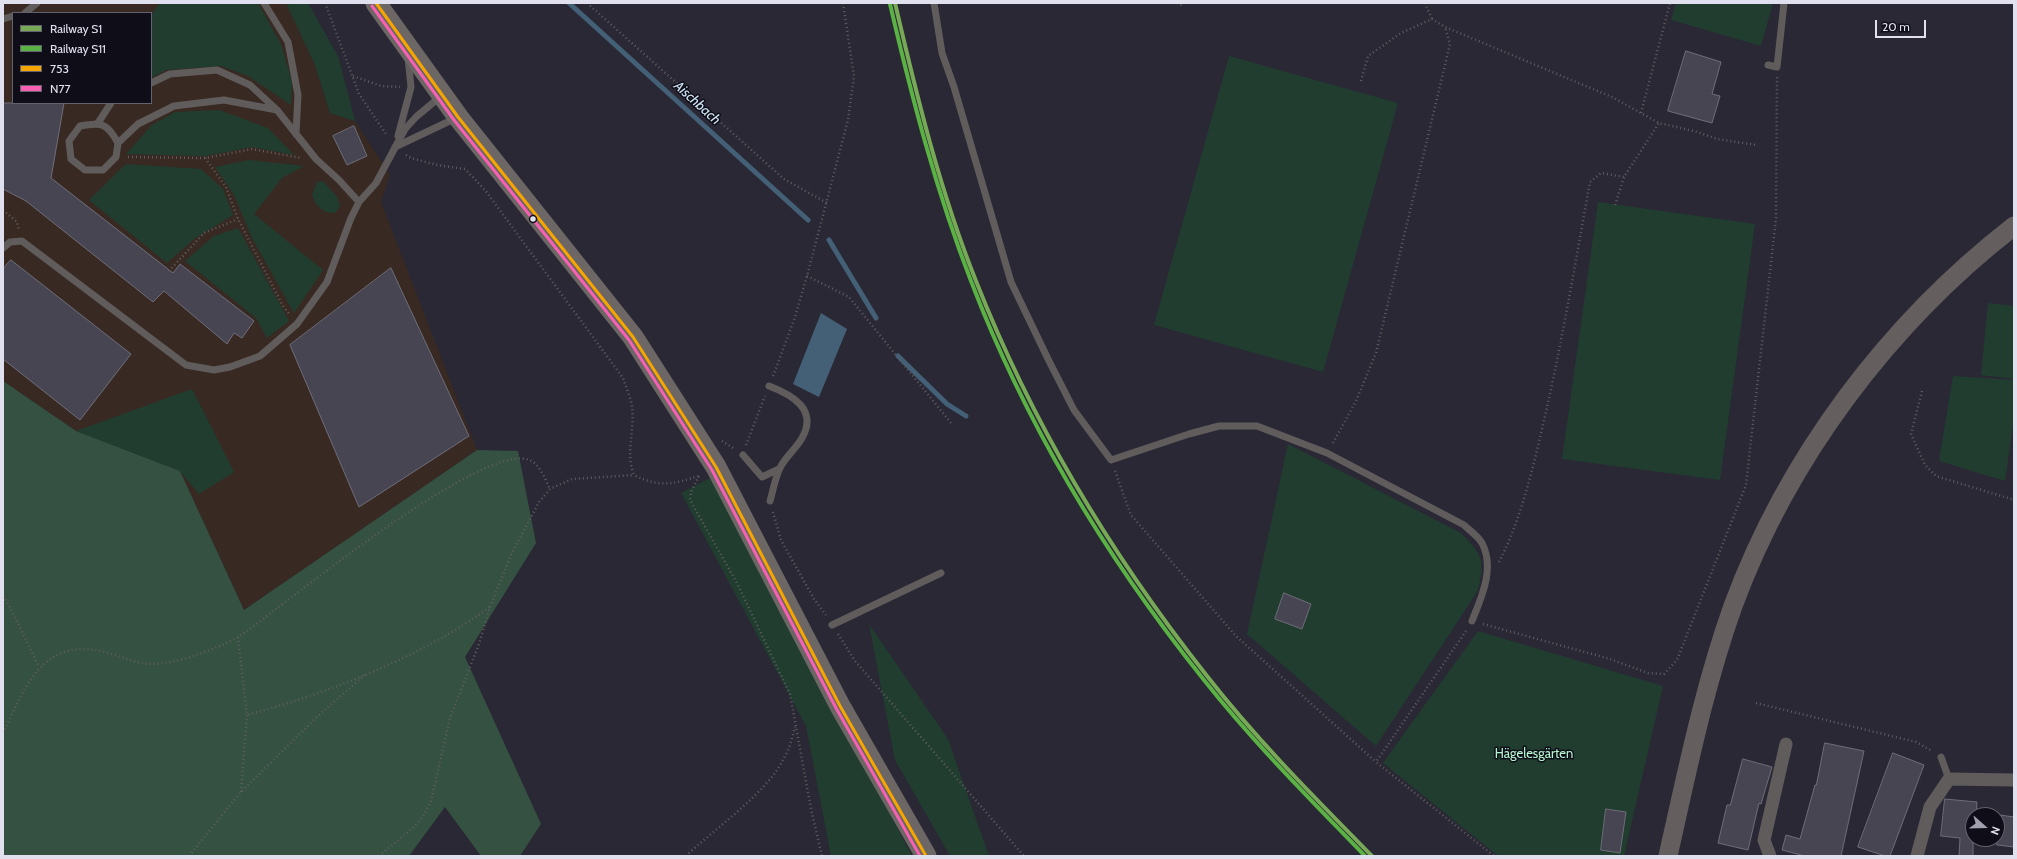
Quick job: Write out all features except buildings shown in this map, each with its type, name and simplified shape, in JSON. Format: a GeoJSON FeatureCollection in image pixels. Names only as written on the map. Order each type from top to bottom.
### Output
{"type":"FeatureCollection","features":[{"type":"Feature","properties":{"kind":"main road"},"geometry":{"type":"LineString","coordinates":[[376,3],[443,94],[458,117],[633,337],[707,472],[926,856]]}},
{"type":"Feature","properties":{"kind":"street"},"geometry":{"type":"LineString","coordinates":[[1668,856],[1694,742],[1718,650],[1734,604],[1752,561],[1792,481],[1833,417],[1860,380],[1901,332],[1951,281],[2014,226]]}},
{"type":"Feature","properties":{"kind":"street"},"geometry":{"type":"LineString","coordinates":[[1770,856],[1764,840],[1786,744]]}},
{"type":"Feature","properties":{"kind":"street"},"geometry":{"type":"LineString","coordinates":[[1917,856],[1930,807],[1948,779],[2014,780]]}},
{"type":"Feature","properties":{"kind":"lane"},"geometry":{"type":"LineString","coordinates":[[26,12],[38,3]]}},
{"type":"Feature","properties":{"kind":"lane"},"geometry":{"type":"LineString","coordinates":[[264,3],[288,42],[298,95],[296,134]]}},
{"type":"Feature","properties":{"kind":"lane"},"geometry":{"type":"LineString","coordinates":[[934,3],[942,53],[954,87],[1011,282],[1048,360],[1074,410],[1111,460],[1189,434],[1219,426],[1257,426],[1327,454],[1464,525],[1481,542],[1488,562],[1484,591],[1472,621]]}},
{"type":"Feature","properties":{"kind":"lane"},"geometry":{"type":"LineString","coordinates":[[1768,65],[1777,67],[1784,3]]}},
{"type":"Feature","properties":{"kind":"lane"},"geometry":{"type":"LineString","coordinates":[[395,147],[411,87],[406,45]]}},
{"type":"Feature","properties":{"kind":"lane"},"geometry":{"type":"LineString","coordinates":[[152,83],[170,74],[218,70],[250,85],[277,110],[316,159],[339,180],[359,202]]}},
{"type":"Feature","properties":{"kind":"lane"},"geometry":{"type":"LineString","coordinates":[[3,248],[10,242],[22,241],[186,365],[214,370],[230,367],[260,356],[296,324],[327,282],[349,221],[359,202],[376,183],[405,129],[416,117],[443,94]]}},
{"type":"Feature","properties":{"kind":"lane"},"geometry":{"type":"LineString","coordinates":[[118,144],[138,124],[174,106],[224,100],[277,110]]}},
{"type":"Feature","properties":{"kind":"lane"},"geometry":{"type":"LineString","coordinates":[[98,123],[110,104]]}},
{"type":"Feature","properties":{"kind":"lane"},"geometry":{"type":"LineString","coordinates":[[395,147],[458,117]]}},
{"type":"Feature","properties":{"kind":"lane"},"geometry":{"type":"LineString","coordinates":[[98,123],[111,130],[118,144],[116,157],[103,170],[85,170],[71,159],[69,141],[80,126],[98,123]]}},
{"type":"Feature","properties":{"kind":"lane"},"geometry":{"type":"LineString","coordinates":[[769,386],[786,392],[804,408],[808,423],[802,438],[779,468],[770,501]]}},
{"type":"Feature","properties":{"kind":"lane"},"geometry":{"type":"LineString","coordinates":[[743,455],[762,477],[779,468]]}},
{"type":"Feature","properties":{"kind":"lane"},"geometry":{"type":"LineString","coordinates":[[832,625],[941,573]]}},
{"type":"Feature","properties":{"kind":"lane"},"geometry":{"type":"LineString","coordinates":[[1941,757],[1948,779]]}},
{"type":"Feature","properties":{"kind":"path"},"geometry":{"type":"LineString","coordinates":[[325,3],[359,94],[395,147],[411,158],[436,165],[465,169],[485,190],[623,378],[632,407],[630,466],[634,475]]}},
{"type":"Feature","properties":{"kind":"path"},"geometry":{"type":"LineString","coordinates":[[587,3],[784,179],[827,203]]}},
{"type":"Feature","properties":{"kind":"path"},"geometry":{"type":"LineString","coordinates":[[719,439],[743,455],[795,317],[807,276],[848,120],[854,76],[843,3]]}},
{"type":"Feature","properties":{"kind":"path"},"geometry":{"type":"LineString","coordinates":[[1177,3],[1184,6]]}},
{"type":"Feature","properties":{"kind":"path"},"geometry":{"type":"LineString","coordinates":[[1425,3],[1432,19],[1445,27],[1612,97],[1659,123],[1694,131],[1717,139],[1756,145]]}},
{"type":"Feature","properties":{"kind":"path"},"geometry":{"type":"LineString","coordinates":[[1641,113],[1670,3]]}},
{"type":"Feature","properties":{"kind":"path"},"geometry":{"type":"LineString","coordinates":[[1361,81],[1368,56],[1401,33],[1432,19]]}},
{"type":"Feature","properties":{"kind":"path"},"geometry":{"type":"LineString","coordinates":[[1327,454],[1356,401],[1376,353],[1450,44],[1445,27]]}},
{"type":"Feature","properties":{"kind":"path"},"geometry":{"type":"LineString","coordinates":[[1376,762],[1472,621],[1610,659],[1648,673],[1664,674],[1677,660],[1746,485],[1776,218],[1777,67]]}},
{"type":"Feature","properties":{"kind":"path"},"geometry":{"type":"LineString","coordinates":[[1615,204],[1624,177],[1659,123]]}},
{"type":"Feature","properties":{"kind":"path"},"geometry":{"type":"LineString","coordinates":[[116,157],[205,158],[252,149],[300,159],[310,150]]}},
{"type":"Feature","properties":{"kind":"path"},"geometry":{"type":"LineString","coordinates":[[205,158],[226,187],[238,219],[283,306],[296,324]]}},
{"type":"Feature","properties":{"kind":"path"},"geometry":{"type":"LineString","coordinates":[[1498,565],[1511,539],[1533,468],[1560,348],[1590,182],[1601,173],[1624,177]]}},
{"type":"Feature","properties":{"kind":"path"},"geometry":{"type":"LineString","coordinates":[[3,210],[16,222],[22,241]]}},
{"type":"Feature","properties":{"kind":"path"},"geometry":{"type":"LineString","coordinates":[[169,271],[204,233],[238,219]]}},
{"type":"Feature","properties":{"kind":"path"},"geometry":{"type":"LineString","coordinates":[[807,276],[849,297],[951,423]]}},
{"type":"Feature","properties":{"kind":"path"},"geometry":{"type":"LineString","coordinates":[[1922,391],[1911,434],[1924,465],[1936,476],[2014,500]]}},
{"type":"Feature","properties":{"kind":"path"},"geometry":{"type":"LineString","coordinates":[[3,733],[30,679],[39,667],[66,652],[82,650],[100,651],[123,659],[151,664],[172,663],[238,637],[390,525],[472,474],[496,463],[510,459],[527,459],[538,465],[550,489]]}},
{"type":"Feature","properties":{"kind":"path"},"geometry":{"type":"LineString","coordinates":[[1111,460],[1131,515],[1176,569],[1236,636],[1376,762],[1494,856]]}},
{"type":"Feature","properties":{"kind":"path"},"geometry":{"type":"LineString","coordinates":[[380,856],[412,828],[424,814],[431,801],[450,718],[479,644],[490,607],[510,555],[539,502],[550,489],[572,479],[634,475],[649,483],[673,484],[707,472]]}},
{"type":"Feature","properties":{"kind":"path"},"geometry":{"type":"LineString","coordinates":[[707,472],[691,492],[690,500],[737,583],[790,694],[811,809],[822,856]]}},
{"type":"Feature","properties":{"kind":"path"},"geometry":{"type":"LineString","coordinates":[[770,501],[781,540],[814,599],[855,661],[1024,856]]}},
{"type":"Feature","properties":{"kind":"path"},"geometry":{"type":"LineString","coordinates":[[3,596],[11,609],[39,667]]}},
{"type":"Feature","properties":{"kind":"path"},"geometry":{"type":"LineString","coordinates":[[247,715],[294,702],[368,673],[433,644],[463,626],[490,607]]}},
{"type":"Feature","properties":{"kind":"path"},"geometry":{"type":"LineString","coordinates":[[238,637],[247,715],[241,792]]}},
{"type":"Feature","properties":{"kind":"path"},"geometry":{"type":"LineString","coordinates":[[189,856],[241,792],[319,715],[368,673]]}},
{"type":"Feature","properties":{"kind":"path"},"geometry":{"type":"LineString","coordinates":[[1756,703],[1916,742],[1941,757]]}},
{"type":"Feature","properties":{"kind":"path"},"geometry":{"type":"LineString","coordinates":[[686,856],[761,789],[769,780],[786,756],[795,727]]}},
{"type":"Feature","properties":{"kind":"shaded area"},"geometry":{"type":"Polygon","coordinates":[[[3,3],[286,3],[315,65],[330,113],[355,121],[390,175],[381,202],[477,450],[244,610],[180,471],[76,431],[3,381],[3,3]]]}},
{"type":"Feature","properties":{"kind":"green space"},"geometry":{"type":"Polygon","coordinates":[[[160,3],[258,3],[281,44],[292,82],[291,105],[248,76],[221,66],[166,70],[152,77],[152,14],[160,3]]]}},
{"type":"Feature","properties":{"kind":"green space"},"geometry":{"type":"Polygon","coordinates":[[[286,3],[308,3],[338,56],[355,121],[330,113],[315,65],[286,3]]]}},
{"type":"Feature","properties":{"kind":"green space"},"geometry":{"type":"Polygon","coordinates":[[[1676,3],[1773,3],[1761,46],[1671,20],[1676,3]]]}},
{"type":"Feature","properties":{"kind":"green space"},"geometry":{"type":"Polygon","coordinates":[[[1229,56],[1398,103],[1323,372],[1154,325],[1229,56]]]}},
{"type":"Feature","properties":{"kind":"green space"},"geometry":{"type":"Polygon","coordinates":[[[219,110],[268,128],[294,155],[252,147],[205,156],[126,154],[152,125],[175,112],[219,110]]]}},
{"type":"Feature","properties":{"kind":"green space"},"geometry":{"type":"Polygon","coordinates":[[[249,160],[304,166],[282,178],[254,214],[323,270],[294,313],[252,238],[234,195],[215,167],[249,160]]]}},
{"type":"Feature","properties":{"kind":"green space"},"geometry":{"type":"Polygon","coordinates":[[[126,164],[201,169],[223,189],[233,215],[194,239],[167,263],[89,200],[126,164]]]}},
{"type":"Feature","properties":{"kind":"green space"},"geometry":{"type":"Polygon","coordinates":[[[323,181],[337,197],[340,206],[335,213],[324,211],[320,208],[312,195],[317,182],[323,181]]]}},
{"type":"Feature","properties":{"kind":"green space"},"geometry":{"type":"Polygon","coordinates":[[[1598,202],[1755,224],[1720,480],[1562,459],[1598,202]]]}},
{"type":"Feature","properties":{"kind":"green space"},"geometry":{"type":"Polygon","coordinates":[[[238,228],[289,321],[267,338],[256,318],[185,261],[214,236],[238,228]]]}},
{"type":"Feature","properties":{"kind":"green space"},"geometry":{"type":"Polygon","coordinates":[[[1988,303],[2014,306],[2014,379],[1981,375],[1988,303]]]}},
{"type":"Feature","properties":{"kind":"green space"},"geometry":{"type":"Polygon","coordinates":[[[1953,376],[2014,380],[2014,419],[2005,481],[1939,461],[1953,376]]]}},
{"type":"Feature","properties":{"kind":"green space"},"geometry":{"type":"Polygon","coordinates":[[[3,381],[76,431],[180,471],[244,610],[477,450],[518,451],[536,543],[465,657],[541,824],[520,856],[481,856],[445,807],[409,856],[3,856],[3,381]]]}},
{"type":"Feature","properties":{"kind":"green space"},"geometry":{"type":"Polygon","coordinates":[[[192,389],[234,472],[199,494],[180,471],[76,431],[192,389]]]}},
{"type":"Feature","properties":{"kind":"green space"},"geometry":{"type":"Polygon","coordinates":[[[1288,444],[1461,533],[1474,547],[1481,560],[1482,566],[1480,582],[1477,592],[1376,746],[1247,634],[1288,444]]]}},
{"type":"Feature","properties":{"kind":"green space"},"geometry":{"type":"Polygon","coordinates":[[[712,477],[912,856],[831,856],[806,726],[681,493],[712,477]]]}},
{"type":"Feature","properties":{"kind":"green space"},"geometry":{"type":"Polygon","coordinates":[[[869,624],[948,739],[989,856],[950,856],[895,760],[869,624]]]}},
{"type":"Feature","properties":{"kind":"green space","name":"Hägelesgärten"},"geometry":{"type":"Polygon","coordinates":[[[1478,631],[1663,686],[1624,856],[1498,856],[1383,763],[1478,631]]]}},
{"type":"Feature","properties":{"kind":"water"},"geometry":{"type":"Polygon","coordinates":[[[821,313],[847,329],[819,397],[793,384],[821,313]]]}},
{"type":"Feature","properties":{"kind":"waterway","name":"Aischbach"},"geometry":{"type":"LineString","coordinates":[[569,3],[808,220]]}},
{"type":"Feature","properties":{"kind":"waterway"},"geometry":{"type":"LineString","coordinates":[[829,240],[876,318]]}},
{"type":"Feature","properties":{"kind":"waterway"},"geometry":{"type":"LineString","coordinates":[[898,356],[947,404],[966,416]]}},
{"type":"Feature","properties":{"kind":"rail line","name":"S1"},"geometry":{"type":"LineString","coordinates":[[895,3],[930,144],[963,247],[998,334],[1022,386],[1049,437],[1107,536],[1139,584],[1207,676],[1266,746],[1372,856]]}},
{"type":"Feature","properties":{"kind":"rail line","name":"S11"},"geometry":{"type":"LineString","coordinates":[[890,4],[926,144],[958,247],[993,335],[1017,387],[1072,490],[1135,587],[1204,680],[1242,726],[1282,770],[1365,856]]}},
{"type":"Feature","properties":{"kind":"transit line","name":"753"},"geometry":{"type":"LineString","coordinates":[[376,3],[458,117],[633,337],[716,467],[840,706],[926,856]]}},
{"type":"Feature","properties":{"kind":"transit line","name":"N77"},"geometry":{"type":"LineString","coordinates":[[372,6],[454,120],[629,340],[712,470],[836,708],[920,856]]}}]}
